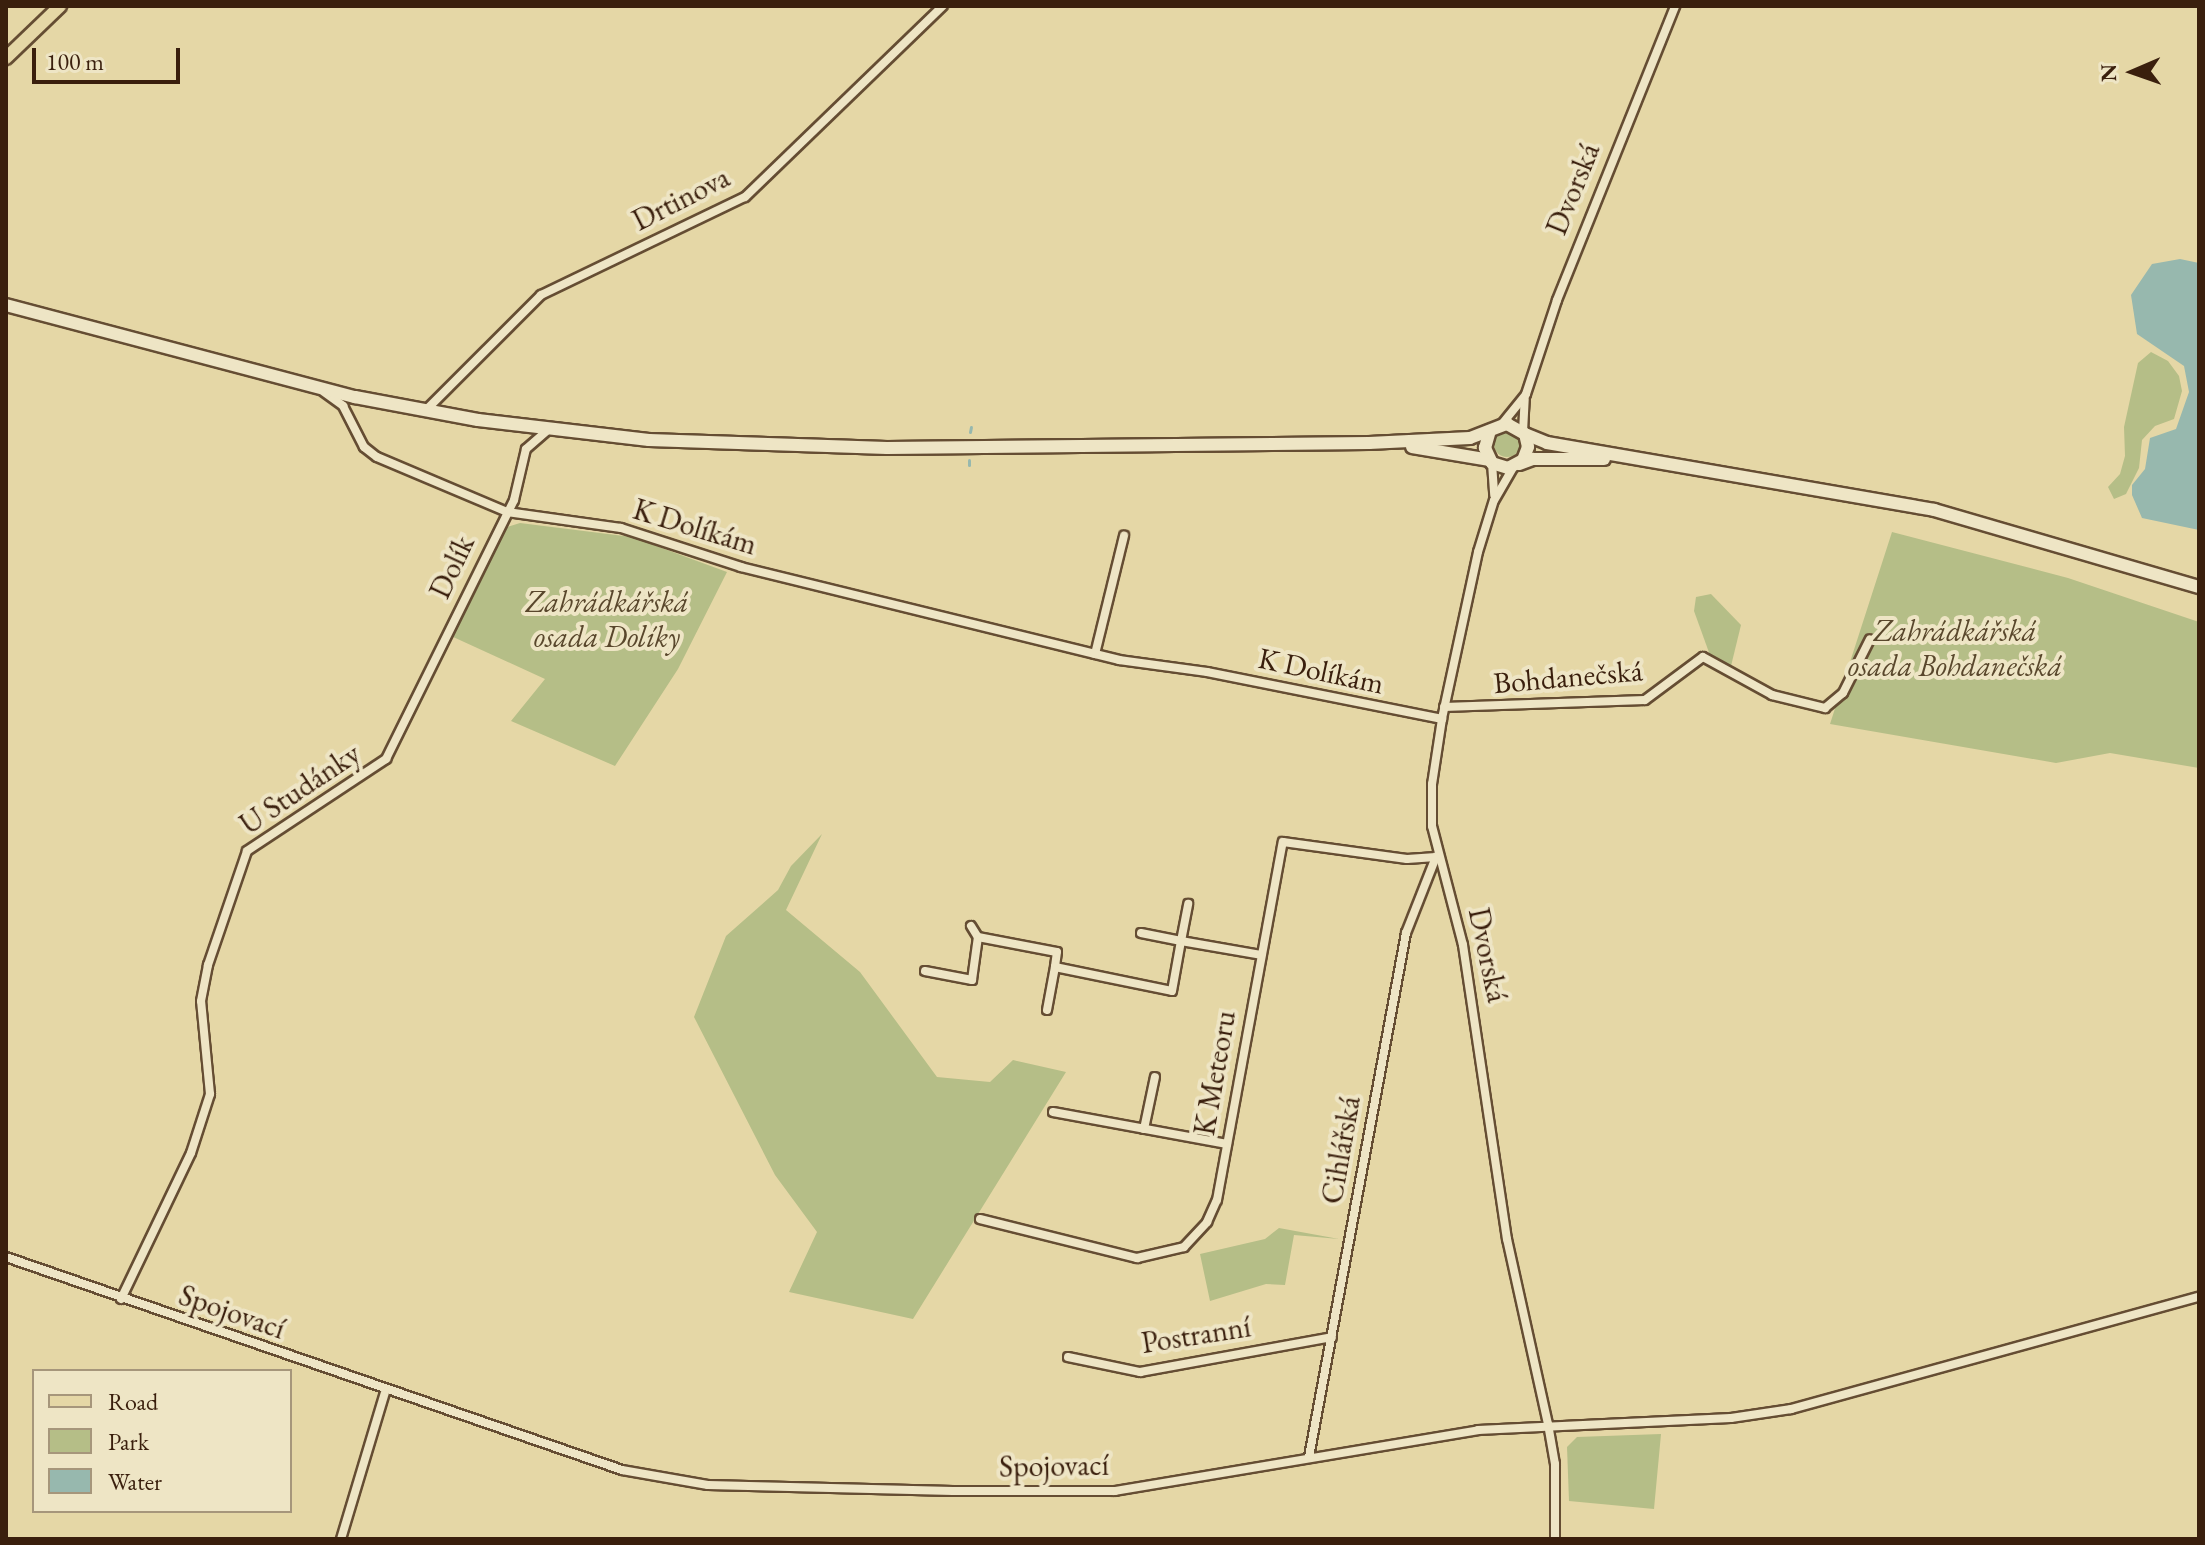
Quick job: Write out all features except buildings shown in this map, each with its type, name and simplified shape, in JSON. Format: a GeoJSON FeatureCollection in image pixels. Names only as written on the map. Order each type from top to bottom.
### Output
{"type":"FeatureCollection","features":[{"type":"Feature","properties":{"kind":"main road"},"geometry":{"type":"LineString","coordinates":[[6,58],[60,6]]}},
{"type":"Feature","properties":{"kind":"main road"},"geometry":{"type":"LineString","coordinates":[[6,297],[52,315]]}},
{"type":"Feature","properties":{"kind":"main road"},"geometry":{"type":"LineString","coordinates":[[6,305],[318,389],[425,411],[548,430],[754,447],[1369,443],[1470,438],[1496,428],[1524,433],[1547,443],[1912,506],[2059,543],[2199,587]]}},
{"type":"Feature","properties":{"kind":"main road","name":"Dvorská"},"geometry":{"type":"LineString","coordinates":[[1491,461],[1485,442],[1496,428]]}},
{"type":"Feature","properties":{"kind":"main road","name":"Dvorská"},"geometry":{"type":"LineString","coordinates":[[1516,465],[1528,447],[1524,433]]}},
{"type":"Feature","properties":{"kind":"main road"},"geometry":{"type":"LineString","coordinates":[[1369,443],[1465,452],[1516,465],[1550,458],[1647,460]]}},
{"type":"Feature","properties":{"kind":"street","name":"Drtinova"},"geometry":{"type":"LineString","coordinates":[[425,411],[541,295],[745,197],[943,6]]}},
{"type":"Feature","properties":{"kind":"street","name":"Dvorská"},"geometry":{"type":"LineString","coordinates":[[1524,433],[1526,394],[1557,300],[1675,6]]}},
{"type":"Feature","properties":{"kind":"street","name":"K Dolíkám"},"geometry":{"type":"LineString","coordinates":[[318,389],[343,406],[364,447],[377,457],[507,512],[621,528],[741,567],[1095,654],[1442,719]]}},
{"type":"Feature","properties":{"kind":"street","name":"Dvorská"},"geometry":{"type":"LineString","coordinates":[[1496,428],[1526,394]]}},
{"type":"Feature","properties":{"kind":"street","name":"Dolík"},"geometry":{"type":"LineString","coordinates":[[442,644],[507,512],[526,449],[548,430]]}},
{"type":"Feature","properties":{"kind":"street","name":"Dvorská"},"geometry":{"type":"LineString","coordinates":[[1491,461],[1494,500],[1444,707],[1432,784],[1436,857],[1463,945],[1507,1239],[1555,1464],[1555,1539]]}},
{"type":"Feature","properties":{"kind":"street","name":"Dvorská"},"geometry":{"type":"LineString","coordinates":[[1494,500],[1516,465]]}},
{"type":"Feature","properties":{"kind":"street"},"geometry":{"type":"LineString","coordinates":[[1095,654],[1124,536]]}},
{"type":"Feature","properties":{"kind":"street","name":"Bohdanečská"},"geometry":{"type":"LineString","coordinates":[[1444,707],[1645,700],[1703,657],[1772,695],[1825,708],[1843,693],[1870,639]]}},
{"type":"Feature","properties":{"kind":"street","name":"U Studánky"},"geometry":{"type":"LineString","coordinates":[[121,1299],[191,1153],[210,1094],[201,1001],[212,951],[247,851],[386,759],[442,644]]}},
{"type":"Feature","properties":{"kind":"street","name":"K Meteoru"},"geometry":{"type":"LineString","coordinates":[[980,1219],[1127,1256],[1162,1255],[1184,1247],[1207,1222],[1227,1144],[1283,842],[1407,859],[1436,857]]}},
{"type":"Feature","properties":{"kind":"street","name":"Cihlářská"},"geometry":{"type":"LineString","coordinates":[[1309,1457],[1406,933],[1436,857]]}},
{"type":"Feature","properties":{"kind":"street"},"geometry":{"type":"LineString","coordinates":[[1055,967],[1172,991],[1188,904]]}},
{"type":"Feature","properties":{"kind":"street"},"geometry":{"type":"LineString","coordinates":[[925,971],[972,980],[978,937],[971,926]]}},
{"type":"Feature","properties":{"kind":"street"},"geometry":{"type":"LineString","coordinates":[[1141,933],[1261,955]]}},
{"type":"Feature","properties":{"kind":"street"},"geometry":{"type":"LineString","coordinates":[[978,937],[1057,952],[1047,1010]]}},
{"type":"Feature","properties":{"kind":"street"},"geometry":{"type":"LineString","coordinates":[[1144,1129],[1155,1077]]}},
{"type":"Feature","properties":{"kind":"street"},"geometry":{"type":"LineString","coordinates":[[1053,1112],[1227,1144]]}},
{"type":"Feature","properties":{"kind":"street","name":"Spojovací"},"geometry":{"type":"LineString","coordinates":[[6,1257],[385,1392],[622,1470],[708,1485],[1089,1492],[1144,1488],[1309,1457],[1548,1424],[1731,1418],[1844,1396],[2199,1297]]}},
{"type":"Feature","properties":{"kind":"street","name":"Postranní"},"geometry":{"type":"LineString","coordinates":[[1068,1357],[1140,1372],[1332,1337]]}},
{"type":"Feature","properties":{"kind":"street"},"geometry":{"type":"LineString","coordinates":[[341,1539],[385,1392]]}},
{"type":"Feature","properties":{"kind":"green space"},"geometry":{"type":"Polygon","coordinates":[[[2151,352],[2168,361],[2179,376],[2182,391],[2174,419],[2155,426],[2142,440],[2139,468],[2126,494],[2114,499],[2108,487],[2120,474],[2125,456],[2124,427],[2138,363],[2151,352]]]}},
{"type":"Feature","properties":{"kind":"green space"},"geometry":{"type":"Polygon","coordinates":[[[1507,431],[1516,435],[1520,444],[1516,453],[1507,457],[1498,453],[1494,444],[1498,435],[1507,431]]]}},
{"type":"Feature","properties":{"kind":"green space","name":"Zahrádkářská osada Dolíky"},"geometry":{"type":"Polygon","coordinates":[[[520,523],[632,537],[727,572],[678,669],[615,766],[511,721],[545,679],[451,636],[501,529],[520,523]]]}},
{"type":"Feature","properties":{"kind":"green space","name":"Zahrádkářská osada Bohdanečská"},"geometry":{"type":"Polygon","coordinates":[[[1892,532],[2068,578],[2199,622],[2199,768],[2110,753],[2056,763],[1830,724],[1892,532]]]}},
{"type":"Feature","properties":{"kind":"green space"},"geometry":{"type":"Polygon","coordinates":[[[1711,594],[1741,625],[1731,666],[1711,658],[1694,611],[1696,597],[1711,594]]]}},
{"type":"Feature","properties":{"kind":"green space"},"geometry":{"type":"Polygon","coordinates":[[[822,834],[786,910],[860,972],[937,1077],[990,1082],[1013,1060],[1066,1072],[913,1319],[789,1292],[817,1232],[775,1175],[694,1017],[726,936],[778,890],[791,866],[822,834]]]}},
{"type":"Feature","properties":{"kind":"green space"},"geometry":{"type":"Polygon","coordinates":[[[1279,1228],[1339,1239],[1294,1235],[1285,1285],[1266,1284],[1210,1301],[1200,1254],[1265,1239],[1279,1228]]]}},
{"type":"Feature","properties":{"kind":"green space"},"geometry":{"type":"Polygon","coordinates":[[[1661,1434],[1654,1509],[1569,1501],[1567,1447],[1577,1437],[1661,1434]]]}},
{"type":"Feature","properties":{"kind":"water"},"geometry":{"type":"Polygon","coordinates":[[[2180,259],[2199,263],[2199,530],[2142,518],[2132,495],[2132,485],[2145,469],[2150,438],[2176,429],[2189,392],[2184,366],[2137,334],[2131,295],[2152,264],[2180,259]]]}},
{"type":"Feature","properties":{"kind":"waterway"},"geometry":{"type":"LineString","coordinates":[[970,432],[971,427]]}},
{"type":"Feature","properties":{"kind":"waterway"},"geometry":{"type":"LineString","coordinates":[[969,460],[969,465]]}}]}
